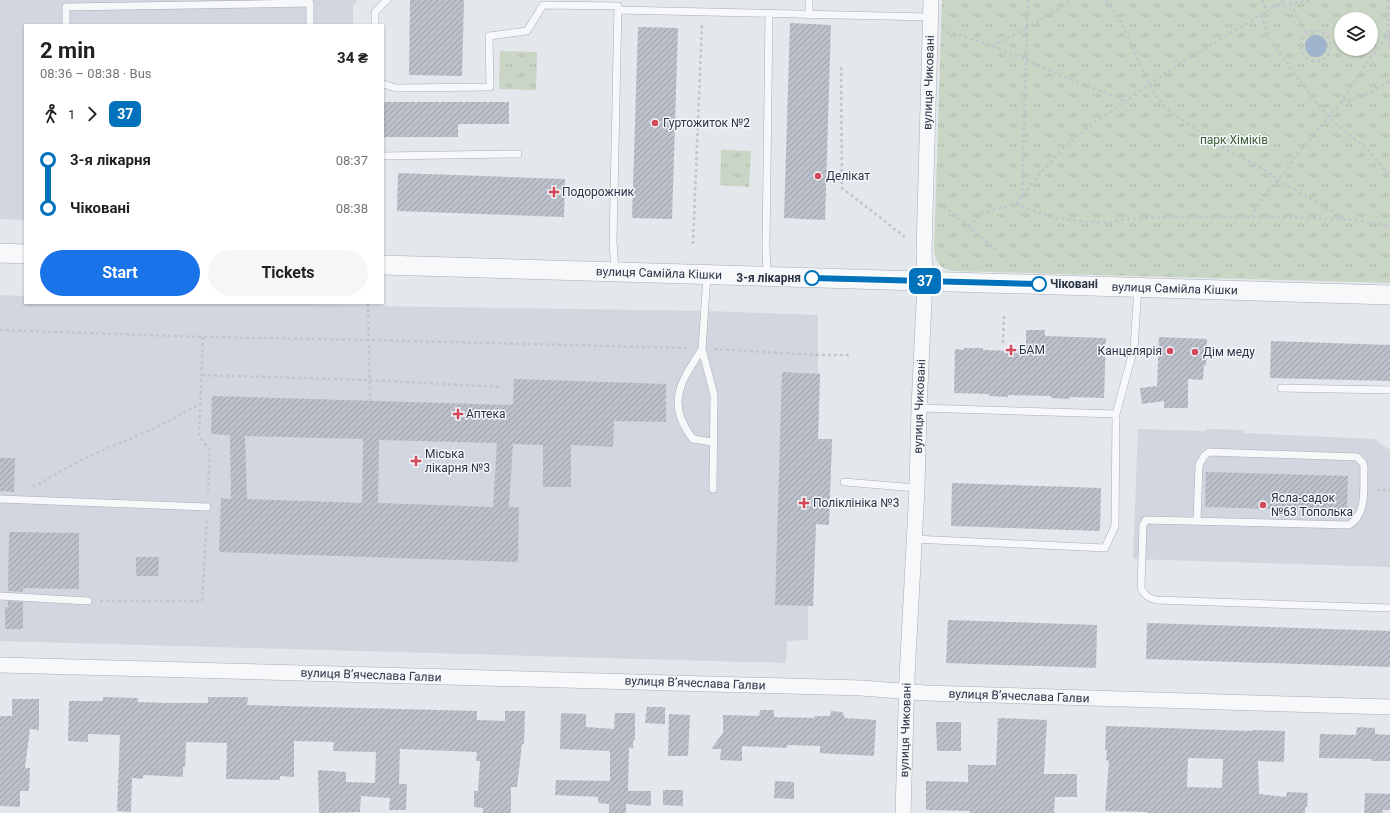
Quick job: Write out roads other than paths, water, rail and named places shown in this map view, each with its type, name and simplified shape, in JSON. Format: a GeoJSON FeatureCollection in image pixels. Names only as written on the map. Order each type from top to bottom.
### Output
{"type":"FeatureCollection","features":[{"type":"Feature","properties":{"kind":"street","name":"вулиця Чиковані"},"geometry":{"type":"LineString","coordinates":[[903,813],[906,692],[917,488],[925,281],[924,250],[931,0]]}},
{"type":"Feature","properties":{"kind":"street"},"geometry":{"type":"LineString","coordinates":[[0,254],[24,254]]}},
{"type":"Feature","properties":{"kind":"street","name":"вулиця Самійла Кішки"},"geometry":{"type":"LineString","coordinates":[[384,265],[1390,295]]}},
{"type":"Feature","properties":{"kind":"street","name":"вулиця Вʼячеслава Галви"},"geometry":{"type":"LineString","coordinates":[[0,665],[861,688],[906,692],[1390,707]]}},
{"type":"Feature","properties":{"kind":"lane"},"geometry":{"type":"LineString","coordinates":[[375,24],[375,12],[387,0]]}},
{"type":"Feature","properties":{"kind":"lane"},"geometry":{"type":"LineString","coordinates":[[809,0],[809,15]]}},
{"type":"Feature","properties":{"kind":"lane"},"geometry":{"type":"LineString","coordinates":[[66,24],[66,7],[310,3],[310,24]]}},
{"type":"Feature","properties":{"kind":"lane"},"geometry":{"type":"LineString","coordinates":[[384,84],[396,88],[490,87],[488,36],[528,31],[543,5],[618,6],[613,242],[615,272]]}},
{"type":"Feature","properties":{"kind":"lane"},"geometry":{"type":"LineString","coordinates":[[618,10],[931,17]]}},
{"type":"Feature","properties":{"kind":"lane"},"geometry":{"type":"LineString","coordinates":[[767,276],[766,246],[769,14]]}},
{"type":"Feature","properties":{"kind":"lane"},"geometry":{"type":"LineString","coordinates":[[384,156],[518,154]]}},
{"type":"Feature","properties":{"kind":"lane"},"geometry":{"type":"LineString","coordinates":[[707,274],[702,349],[714,395],[713,490]]}},
{"type":"Feature","properties":{"kind":"lane"},"geometry":{"type":"LineString","coordinates":[[914,539],[1105,548],[1115,526],[1116,414],[1134,348],[1138,287]]}},
{"type":"Feature","properties":{"kind":"lane"},"geometry":{"type":"LineString","coordinates":[[702,349],[679,389],[679,414],[684,428],[693,439],[714,442]]}},
{"type":"Feature","properties":{"kind":"lane"},"geometry":{"type":"LineString","coordinates":[[1281,388],[1390,390]]}},
{"type":"Feature","properties":{"kind":"lane"},"geometry":{"type":"LineString","coordinates":[[919,408],[1116,414]]}},
{"type":"Feature","properties":{"kind":"lane"},"geometry":{"type":"LineString","coordinates":[[1198,521],[1199,465],[1204,456],[1209,452],[1357,457],[1363,463],[1363,507],[1354,522],[1349,525],[1198,521],[1148,519],[1143,522],[1140,583],[1143,593],[1146,596],[1156,600],[1390,608]]}},
{"type":"Feature","properties":{"kind":"lane"},"geometry":{"type":"LineString","coordinates":[[844,482],[917,488]]}},
{"type":"Feature","properties":{"kind":"lane"},"geometry":{"type":"LineString","coordinates":[[0,499],[207,506]]}},
{"type":"Feature","properties":{"kind":"lane"},"geometry":{"type":"LineString","coordinates":[[0,596],[88,601]]}},
{"type":"Feature","properties":{"kind":"water"},"geometry":{"type":"Polygon","coordinates":[[[1316,35],[1320,36],[1326,42],[1326,50],[1320,56],[1316,57],[1312,56],[1306,50],[1305,46],[1306,42],[1312,36],[1316,35]]]}},
{"type":"Feature","properties":{"kind":"place","name":"Гуртожиток №2"},"geometry":{"type":"Point","coordinates":[655,123]}},
{"type":"Feature","properties":{"kind":"place","name":"Делікат"},"geometry":{"type":"Point","coordinates":[818,176]}},
{"type":"Feature","properties":{"kind":"place","name":"Подорожник"},"geometry":{"type":"Point","coordinates":[554,192]}},
{"type":"Feature","properties":{"kind":"place","name":"3-я лікарня"},"geometry":{"type":"Point","coordinates":[812,278]}},
{"type":"Feature","properties":{"kind":"place","name":"Чіковані"},"geometry":{"type":"Point","coordinates":[1039,284]}},
{"type":"Feature","properties":{"kind":"place","name":"БАМ"},"geometry":{"type":"Point","coordinates":[1011,350]}},
{"type":"Feature","properties":{"kind":"place","name":"Канцелярія"},"geometry":{"type":"Point","coordinates":[1170,351]}},
{"type":"Feature","properties":{"kind":"place","name":"Дім меду"},"geometry":{"type":"Point","coordinates":[1195,352]}},
{"type":"Feature","properties":{"kind":"place","name":"Аптека"},"geometry":{"type":"Point","coordinates":[458,414]}},
{"type":"Feature","properties":{"kind":"place","name":"Міська лікарня №3"},"geometry":{"type":"Point","coordinates":[416,461]}},
{"type":"Feature","properties":{"kind":"place","name":"Поліклініка №3"},"geometry":{"type":"Point","coordinates":[804,503]}},
{"type":"Feature","properties":{"kind":"place","name":"Ясла-садок №63 Тополька"},"geometry":{"type":"Point","coordinates":[1263,505]}},
{"type":"Feature","properties":{"kind":"park label","name":"парк Хіміків"},"geometry":{"type":"Point","coordinates":[1234,140]}}]}
